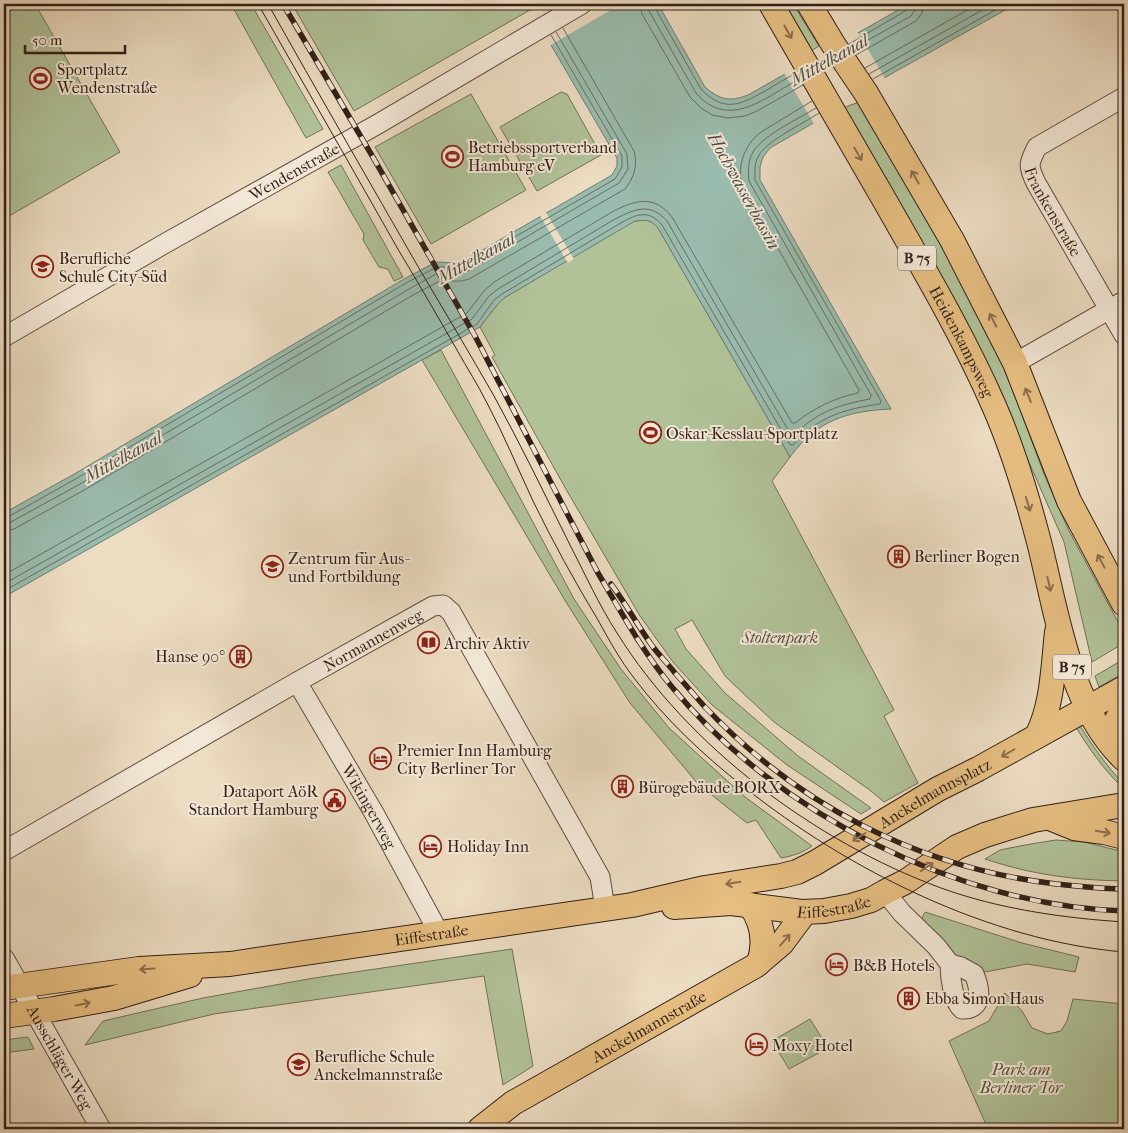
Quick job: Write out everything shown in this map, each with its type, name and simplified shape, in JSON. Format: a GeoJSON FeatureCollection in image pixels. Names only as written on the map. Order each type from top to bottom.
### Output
{"type":"FeatureCollection","features":[{"type":"Feature","properties":{"kind":"main road","name":"Heidenkampsweg"},"geometry":{"type":"LineString","coordinates":[[771,4],[909,243],[971,356],[994,407],[1011,449],[1032,518],[1058,625],[1076,682],[1088,707]]}},
{"type":"Feature","properties":{"kind":"main road","name":"B 75"},"geometry":{"type":"LineString","coordinates":[[810,4],[833,44],[866,93],[952,240],[1015,363],[1070,501],[1124,604]]}},
{"type":"Feature","properties":{"kind":"main road"},"geometry":{"type":"LineString","coordinates":[[1037,736],[1045,719],[1049,704],[1058,625]]}},
{"type":"Feature","properties":{"kind":"main road","name":"Anckelmannsplatz"},"geometry":{"type":"LineString","coordinates":[[781,876],[797,872],[815,863],[938,789],[978,770],[1124,688]]}},
{"type":"Feature","properties":{"kind":"main road","name":"B 75"},"geometry":{"type":"LineString","coordinates":[[1088,707],[1107,739],[1124,758]]}},
{"type":"Feature","properties":{"kind":"main road"},"geometry":{"type":"LineString","coordinates":[[1124,708],[1118,716],[1115,727],[1117,743],[1124,758]]}},
{"type":"Feature","properties":{"kind":"main road"},"geometry":{"type":"LineString","coordinates":[[885,892],[905,882],[956,847],[985,835],[1020,824],[1124,805]]}},
{"type":"Feature","properties":{"kind":"main road"},"geometry":{"type":"LineString","coordinates":[[1048,818],[1074,828],[1124,837]]}},
{"type":"Feature","properties":{"kind":"main road","name":"Eiffestraße"},"geometry":{"type":"LineString","coordinates":[[12,987],[139,969],[230,964],[632,905],[705,888],[781,876]]}},
{"type":"Feature","properties":{"kind":"main road","name":"Eiffestraße"},"geometry":{"type":"LineString","coordinates":[[632,905],[682,907],[724,903],[805,912],[851,906],[871,900],[885,892]]}},
{"type":"Feature","properties":{"kind":"main road"},"geometry":{"type":"LineString","coordinates":[[750,905],[762,927],[763,947],[760,963]]}},
{"type":"Feature","properties":{"kind":"main road","name":"Anckelmannstraße"},"geometry":{"type":"LineString","coordinates":[[480,1129],[513,1103],[760,963],[787,937],[805,912]]}},
{"type":"Feature","properties":{"kind":"main road","name":"Eiffestraße"},"geometry":{"type":"LineString","coordinates":[[4,1016],[114,998],[230,964]]}},
{"type":"Feature","properties":{"kind":"street","name":"Wendenstraße"},"geometry":{"type":"LineString","coordinates":[[4,337],[164,244],[378,124],[582,4]]}},
{"type":"Feature","properties":{"kind":"street","name":"Frankenstraße"},"geometry":{"type":"LineString","coordinates":[[1124,97],[1037,147],[1030,160],[1030,170],[1036,183],[1117,306],[1124,335]]}},
{"type":"Feature","properties":{"kind":"street"},"geometry":{"type":"LineString","coordinates":[[1015,363],[1117,306]]}},
{"type":"Feature","properties":{"kind":"street","name":"Normannenweg"},"geometry":{"type":"LineString","coordinates":[[4,851],[433,606],[443,605],[451,612],[600,877],[605,908]]}},
{"type":"Feature","properties":{"kind":"street","name":"Wikingerweg"},"geometry":{"type":"LineString","coordinates":[[298,682],[374,813],[439,933]]}},
{"type":"Feature","properties":{"kind":"street"},"geometry":{"type":"LineString","coordinates":[[885,892],[902,913],[936,946],[950,964]]}},
{"type":"Feature","properties":{"kind":"street","name":"Ausschläger Weg"},"geometry":{"type":"LineString","coordinates":[[4,958],[12,987],[35,1012],[102,1129]]}},
{"type":"Feature","properties":{"kind":"green space","name":"Sportplatz Wendenstraße"},"geometry":{"type":"Polygon","coordinates":[[[4,4],[35,4],[120,152],[4,219],[4,4]]]}},
{"type":"Feature","properties":{"kind":"green space"},"geometry":{"type":"Polygon","coordinates":[[[231,4],[251,4],[323,129],[306,138],[231,4]]]}},
{"type":"Feature","properties":{"kind":"green space"},"geometry":{"type":"Polygon","coordinates":[[[292,4],[527,4],[530,10],[354,111],[292,4]]]}},
{"type":"Feature","properties":{"kind":"green space"},"geometry":{"type":"Polygon","coordinates":[[[784,4],[793,4],[819,46],[811,51],[784,4]]]}},
{"type":"Feature","properties":{"kind":"green space"},"geometry":{"type":"Polygon","coordinates":[[[561,92],[567,94],[601,155],[537,191],[500,127],[561,92]]]}},
{"type":"Feature","properties":{"kind":"green space","name":"Betriebssportverband Hamburg eV"},"geometry":{"type":"Polygon","coordinates":[[[471,94],[526,190],[431,244],[375,147],[471,94]]]}},
{"type":"Feature","properties":{"kind":"green space"},"geometry":{"type":"Polygon","coordinates":[[[859,102],[958,275],[1003,364],[1044,474],[1069,531],[1124,633],[1124,643],[1092,662],[1064,542],[996,387],[843,108],[859,102]]]}},
{"type":"Feature","properties":{"kind":"green space"},"geometry":{"type":"Polygon","coordinates":[[[341,165],[403,277],[394,281],[388,269],[379,267],[363,240],[364,234],[328,172],[341,165]]]}},
{"type":"Feature","properties":{"kind":"green space","name":"Stoltenpark"},"geometry":{"type":"Polygon","coordinates":[[[647,220],[658,228],[790,457],[772,481],[894,710],[884,716],[918,783],[884,802],[774,722],[745,695],[725,676],[692,620],[675,629],[686,649],[725,693],[798,756],[871,808],[861,814],[787,765],[712,705],[673,662],[640,616],[567,491],[492,357],[495,355],[480,327],[504,298],[621,228],[635,221],[647,220]]]}},
{"type":"Feature","properties":{"kind":"green space"},"geometry":{"type":"Polygon","coordinates":[[[441,350],[574,599],[621,669],[669,728],[745,797],[812,846],[805,851],[781,858],[756,820],[747,823],[698,784],[630,703],[566,602],[422,360],[441,350]]]}},
{"type":"Feature","properties":{"kind":"green space"},"geometry":{"type":"Polygon","coordinates":[[[1124,659],[1124,673],[1099,687],[1095,676],[1124,659]]]}},
{"type":"Feature","properties":{"kind":"green space"},"geometry":{"type":"Polygon","coordinates":[[[1079,724],[1099,754],[1122,782],[1122,787],[1102,766],[1075,726],[1079,724]]]}},
{"type":"Feature","properties":{"kind":"green space"},"geometry":{"type":"Polygon","coordinates":[[[1056,840],[1084,842],[1124,852],[1124,881],[1054,876],[985,859],[1000,850],[1056,840]]]}},
{"type":"Feature","properties":{"kind":"green space"},"geometry":{"type":"Polygon","coordinates":[[[925,912],[1022,943],[1079,957],[1075,972],[1027,964],[985,972],[947,952],[920,922],[925,912]]]}},
{"type":"Feature","properties":{"kind":"green space"},"geometry":{"type":"Polygon","coordinates":[[[512,949],[533,1066],[503,1085],[484,976],[214,1014],[85,1045],[103,1021],[203,998],[314,978],[512,949]]]}},
{"type":"Feature","properties":{"kind":"green space","name":"Park am Berliner Tor"},"geometry":{"type":"Polygon","coordinates":[[[1005,993],[1022,1011],[1032,1028],[1048,1034],[1061,1031],[1067,1021],[1073,999],[1124,1004],[1124,1125],[1096,1129],[988,1129],[949,1041],[989,1021],[1005,993]]]}},
{"type":"Feature","properties":{"kind":"green space"},"geometry":{"type":"Polygon","coordinates":[[[810,1019],[828,1048],[789,1069],[772,1041],[810,1019]]]}},
{"type":"Feature","properties":{"kind":"green space"},"geometry":{"type":"Polygon","coordinates":[[[28,1037],[34,1049],[4,1053],[4,1040],[28,1037]]]}},
{"type":"Feature","properties":{"kind":"water"},"geometry":{"type":"Polygon","coordinates":[[[527,4],[658,4],[705,87],[720,97],[736,99],[748,95],[909,4],[1016,4],[884,78],[770,148],[763,157],[760,167],[760,180],[891,409],[861,412],[834,420],[811,434],[790,457],[658,228],[648,221],[635,221],[504,298],[480,327],[4,597],[4,513],[76,473],[404,279],[436,262],[460,263],[612,175],[617,166],[617,158],[527,4]]]}},
{"type":"Feature","properties":{"kind":"pier"},"geometry":{"type":"Polygon","coordinates":[[[543,4],[621,4],[549,46],[529,12],[543,4]]]}},
{"type":"Feature","properties":{"kind":"pier"},"geometry":{"type":"Polygon","coordinates":[[[857,31],[886,80],[814,124],[784,73],[857,31]]]}},
{"type":"Feature","properties":{"kind":"pier"},"geometry":{"type":"Polygon","coordinates":[[[545,211],[574,259],[568,263],[539,214],[545,211]]]}},
{"type":"Feature","properties":{"kind":"tram line"},"geometry":{"type":"LineString","coordinates":[[258,4],[480,390],[556,547],[624,664],[658,708],[699,749],[744,787],[828,846],[875,873],[972,917],[1023,933],[1073,945],[1124,952]]}},
{"type":"Feature","properties":{"kind":"tram line"},"geometry":{"type":"LineString","coordinates":[[268,4],[494,396],[610,622],[646,675],[680,714],[718,752],[759,786],[802,817],[848,845],[894,869],[941,888],[985,902],[1055,915],[1124,922]]}},
{"type":"Feature","properties":{"kind":"railway"},"geometry":{"type":"LineString","coordinates":[[283,4],[475,336],[598,573],[642,646],[672,687],[715,733],[763,774],[817,812],[876,844],[936,871],[999,892],[1062,905],[1124,911]]}},
{"type":"Feature","properties":{"kind":"railway"},"geometry":{"type":"LineString","coordinates":[[611,584],[653,647],[705,707],[741,742],[780,774],[822,802],[865,827],[910,847],[957,864],[1006,876],[1056,884],[1124,889]]}},
{"type":"Feature","properties":{"kind":"place","name":"Sportplatz Wendenstraße"},"geometry":{"type":"Point","coordinates":[41,78]}},
{"type":"Feature","properties":{"kind":"place","name":"Betriebssportverband Hamburg eV"},"geometry":{"type":"Point","coordinates":[452,156]}},
{"type":"Feature","properties":{"kind":"place","name":"Berufliche Schule City-Süd"},"geometry":{"type":"Point","coordinates":[43,267]}},
{"type":"Feature","properties":{"kind":"place","name":"Oskar-Kesslau-Sportplatz"},"geometry":{"type":"Point","coordinates":[650,433]}},
{"type":"Feature","properties":{"kind":"place","name":"Berliner Bogen"},"geometry":{"type":"Point","coordinates":[898,556]}},
{"type":"Feature","properties":{"kind":"place","name":"Zentrum für Aus- und Fortbildung"},"geometry":{"type":"Point","coordinates":[272,567]}},
{"type":"Feature","properties":{"kind":"place","name":"Archiv Aktiv"},"geometry":{"type":"Point","coordinates":[428,643]}},
{"type":"Feature","properties":{"kind":"place","name":"Hanse 90°"},"geometry":{"type":"Point","coordinates":[241,656]}},
{"type":"Feature","properties":{"kind":"place","name":"Premier Inn Hamburg City Berliner Tor"},"geometry":{"type":"Point","coordinates":[381,759]}},
{"type":"Feature","properties":{"kind":"place","name":"Bürogebäude BORX"},"geometry":{"type":"Point","coordinates":[622,787]}},
{"type":"Feature","properties":{"kind":"place","name":"Dataport AöR Standort Hamburg"},"geometry":{"type":"Point","coordinates":[334,800]}},
{"type":"Feature","properties":{"kind":"place","name":"Holiday Inn"},"geometry":{"type":"Point","coordinates":[431,846]}},
{"type":"Feature","properties":{"kind":"place","name":"B&B Hotels"},"geometry":{"type":"Point","coordinates":[837,965]}},
{"type":"Feature","properties":{"kind":"place","name":"Ebba Simon Haus"},"geometry":{"type":"Point","coordinates":[909,998]}},
{"type":"Feature","properties":{"kind":"place","name":"Moxy Hotel"},"geometry":{"type":"Point","coordinates":[756,1045]}},
{"type":"Feature","properties":{"kind":"place","name":"Berufliche Schule Anckelmannstraße"},"geometry":{"type":"Point","coordinates":[298,1065]}},
{"type":"Feature","properties":{"kind":"water label","name":"Mittelkanal"},"geometry":{"type":"Point","coordinates":[829,60]}},
{"type":"Feature","properties":{"kind":"water label","name":"Hochwasserbassin"},"geometry":{"type":"Point","coordinates":[744,191]}},
{"type":"Feature","properties":{"kind":"water label","name":"Mittelkanal"},"geometry":{"type":"Point","coordinates":[476,258]}},
{"type":"Feature","properties":{"kind":"water label","name":"Mittelkanal"},"geometry":{"type":"Point","coordinates":[123,457]}}]}
